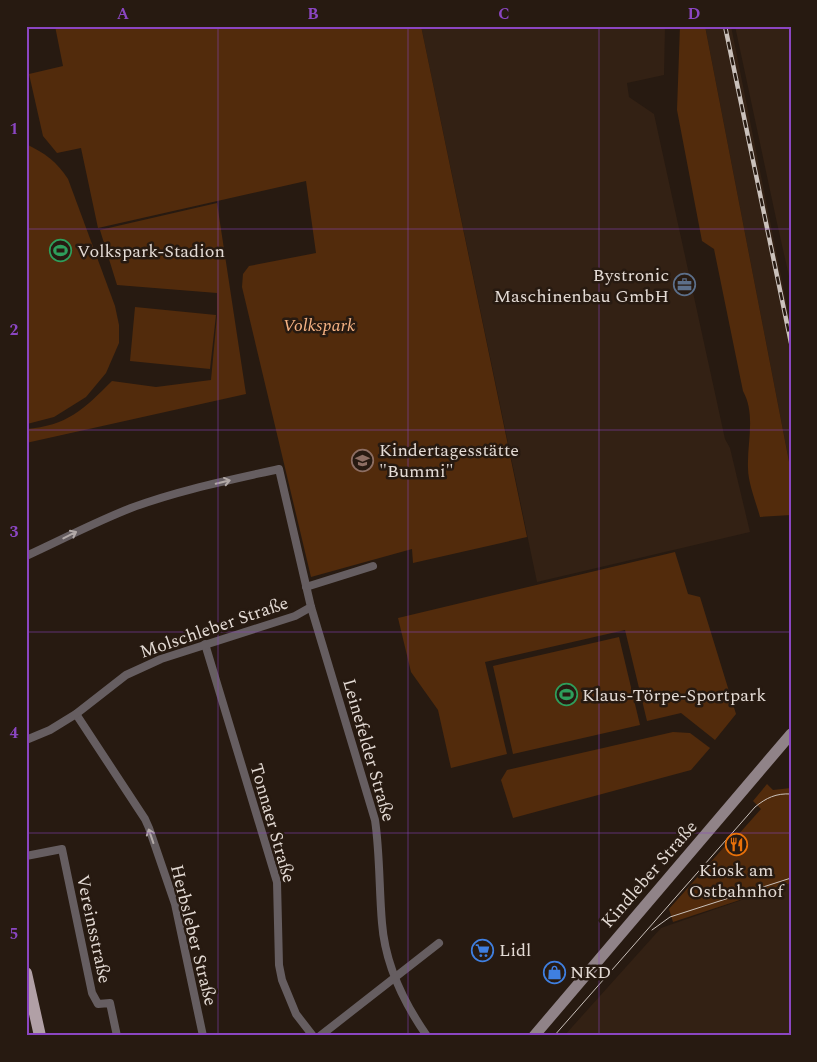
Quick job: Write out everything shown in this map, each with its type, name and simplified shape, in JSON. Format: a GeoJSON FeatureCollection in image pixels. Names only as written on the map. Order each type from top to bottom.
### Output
{"type":"FeatureCollection","features":[{"type":"Feature","properties":{"kind":"main road","name":"Kindleber Straße"},"geometry":{"type":"LineString","coordinates":[[534,1036],[791,734]]}},
{"type":"Feature","properties":{"kind":"main road"},"geometry":{"type":"LineString","coordinates":[[26,974],[40,1036]]}},
{"type":"Feature","properties":{"kind":"street","name":"Leinefelder Straße"},"geometry":{"type":"LineString","coordinates":[[26,556],[74,532],[132,508],[199,487],[280,469],[311,607],[375,820],[380,854],[382,924],[386,948],[395,977],[413,1016],[427,1036]]}},
{"type":"Feature","properties":{"kind":"street"},"geometry":{"type":"LineString","coordinates":[[306,586],[373,566]]}},
{"type":"Feature","properties":{"kind":"street","name":"Molschleber Straße"},"geometry":{"type":"LineString","coordinates":[[26,740],[50,730],[76,714],[126,675],[161,659],[295,616],[311,607]]}},
{"type":"Feature","properties":{"kind":"street","name":"Tonnaer Straße"},"geometry":{"type":"LineString","coordinates":[[205,644],[277,882],[279,965],[282,980],[296,1014],[313,1036]]}},
{"type":"Feature","properties":{"kind":"street","name":"Herbsleber Straße"},"geometry":{"type":"LineString","coordinates":[[76,714],[145,818],[149,828],[174,904],[203,1036]]}},
{"type":"Feature","properties":{"kind":"street","name":"Vereinsstraße"},"geometry":{"type":"LineString","coordinates":[[26,856],[62,849],[92,992],[98,1004],[110,1003],[117,1036]]}},
{"type":"Feature","properties":{"kind":"street"},"geometry":{"type":"LineString","coordinates":[[320,1036],[439,943]]}},
{"type":"Feature","properties":{"kind":"shaded area","name":"Bystronic Maschinenbau GmbH"},"geometry":{"type":"Polygon","coordinates":[[[421,26],[665,26],[664,75],[627,83],[629,97],[654,114],[725,439],[730,448],[750,532],[537,582],[421,26]]]}},
{"type":"Feature","properties":{"kind":"shaded area"},"geometry":{"type":"Polygon","coordinates":[[[705,26],[731,26],[791,326],[791,472],[705,26]]]}},
{"type":"Feature","properties":{"kind":"shaded area"},"geometry":{"type":"Polygon","coordinates":[[[735,26],[791,26],[791,285],[777,223],[735,26]]]}},
{"type":"Feature","properties":{"kind":"shaded area"},"geometry":{"type":"Polygon","coordinates":[[[791,883],[791,1036],[564,1036],[661,928],[791,883]]]}},
{"type":"Feature","properties":{"kind":"green space","name":"Volkspark"},"geometry":{"type":"Polygon","coordinates":[[[55,26],[421,26],[527,537],[413,563],[412,549],[311,577],[242,287],[243,274],[249,266],[316,253],[306,181],[98,228],[81,148],[57,153],[43,136],[29,74],[63,66],[55,26]]]}},
{"type":"Feature","properties":{"kind":"green space"},"geometry":{"type":"Polygon","coordinates":[[[680,26],[705,26],[791,472],[791,515],[760,517],[749,480],[749,410],[743,391],[714,249],[702,241],[677,110],[680,26]]]}},
{"type":"Feature","properties":{"kind":"green space","name":"Volkspark-Stadion"},"geometry":{"type":"Polygon","coordinates":[[[26,144],[50,158],[68,179],[115,306],[119,325],[119,343],[106,373],[86,397],[54,417],[27,424],[26,144]]]}},
{"type":"Feature","properties":{"kind":"green space"},"geometry":{"type":"Polygon","coordinates":[[[217,203],[246,394],[26,443],[26,429],[64,420],[93,400],[112,381],[156,387],[211,380],[217,316],[217,293],[117,285],[100,230],[217,203]]]}},
{"type":"Feature","properties":{"kind":"green space"},"geometry":{"type":"Polygon","coordinates":[[[135,307],[216,315],[210,369],[130,361],[135,307]]]}},
{"type":"Feature","properties":{"kind":"green space"},"geometry":{"type":"Polygon","coordinates":[[[675,552],[688,594],[700,597],[736,714],[715,740],[681,713],[647,721],[625,630],[485,662],[507,754],[451,768],[438,710],[411,672],[398,618],[675,552]]]}},
{"type":"Feature","properties":{"kind":"green space","name":"Klaus-Törpe-Sportpark"},"geometry":{"type":"Polygon","coordinates":[[[619,637],[640,725],[513,754],[493,666],[619,637]]]}},
{"type":"Feature","properties":{"kind":"green space"},"geometry":{"type":"Polygon","coordinates":[[[673,732],[690,733],[710,748],[691,770],[513,818],[501,780],[507,770],[673,732]]]}},
{"type":"Feature","properties":{"kind":"green space"},"geometry":{"type":"Polygon","coordinates":[[[767,784],[773,790],[791,788],[791,883],[673,922],[669,909],[725,846],[735,853],[744,843],[737,836],[761,809],[753,801],[767,784]]]}},
{"type":"Feature","properties":{"kind":"tram line"},"geometry":{"type":"LineString","coordinates":[[554,1036],[755,807],[771,797],[791,794]]}},
{"type":"Feature","properties":{"kind":"tram line"},"geometry":{"type":"LineString","coordinates":[[652,930],[670,917],[791,878]]}},
{"type":"Feature","properties":{"kind":"railway"},"geometry":{"type":"LineString","coordinates":[[725,26],[791,343]]}},
{"type":"Feature","properties":{"kind":"place","name":"Volkspark-Stadion"},"geometry":{"type":"Point","coordinates":[61,251]}},
{"type":"Feature","properties":{"kind":"place","name":"Bystronic Maschinenbau GmbH"},"geometry":{"type":"Point","coordinates":[685,285]}},
{"type":"Feature","properties":{"kind":"place","name":"Kindertagesstätte \"Bummi\""},"geometry":{"type":"Point","coordinates":[363,460]}},
{"type":"Feature","properties":{"kind":"place","name":"Klaus-Törpe-Sportpark"},"geometry":{"type":"Point","coordinates":[566,695]}},
{"type":"Feature","properties":{"kind":"place","name":"Kiosk am Ostbahnhof"},"geometry":{"type":"Point","coordinates":[736,845]}},
{"type":"Feature","properties":{"kind":"place","name":"Lidl"},"geometry":{"type":"Point","coordinates":[483,950]}},
{"type":"Feature","properties":{"kind":"place","name":"NKD"},"geometry":{"type":"Point","coordinates":[554,972]}}]}
